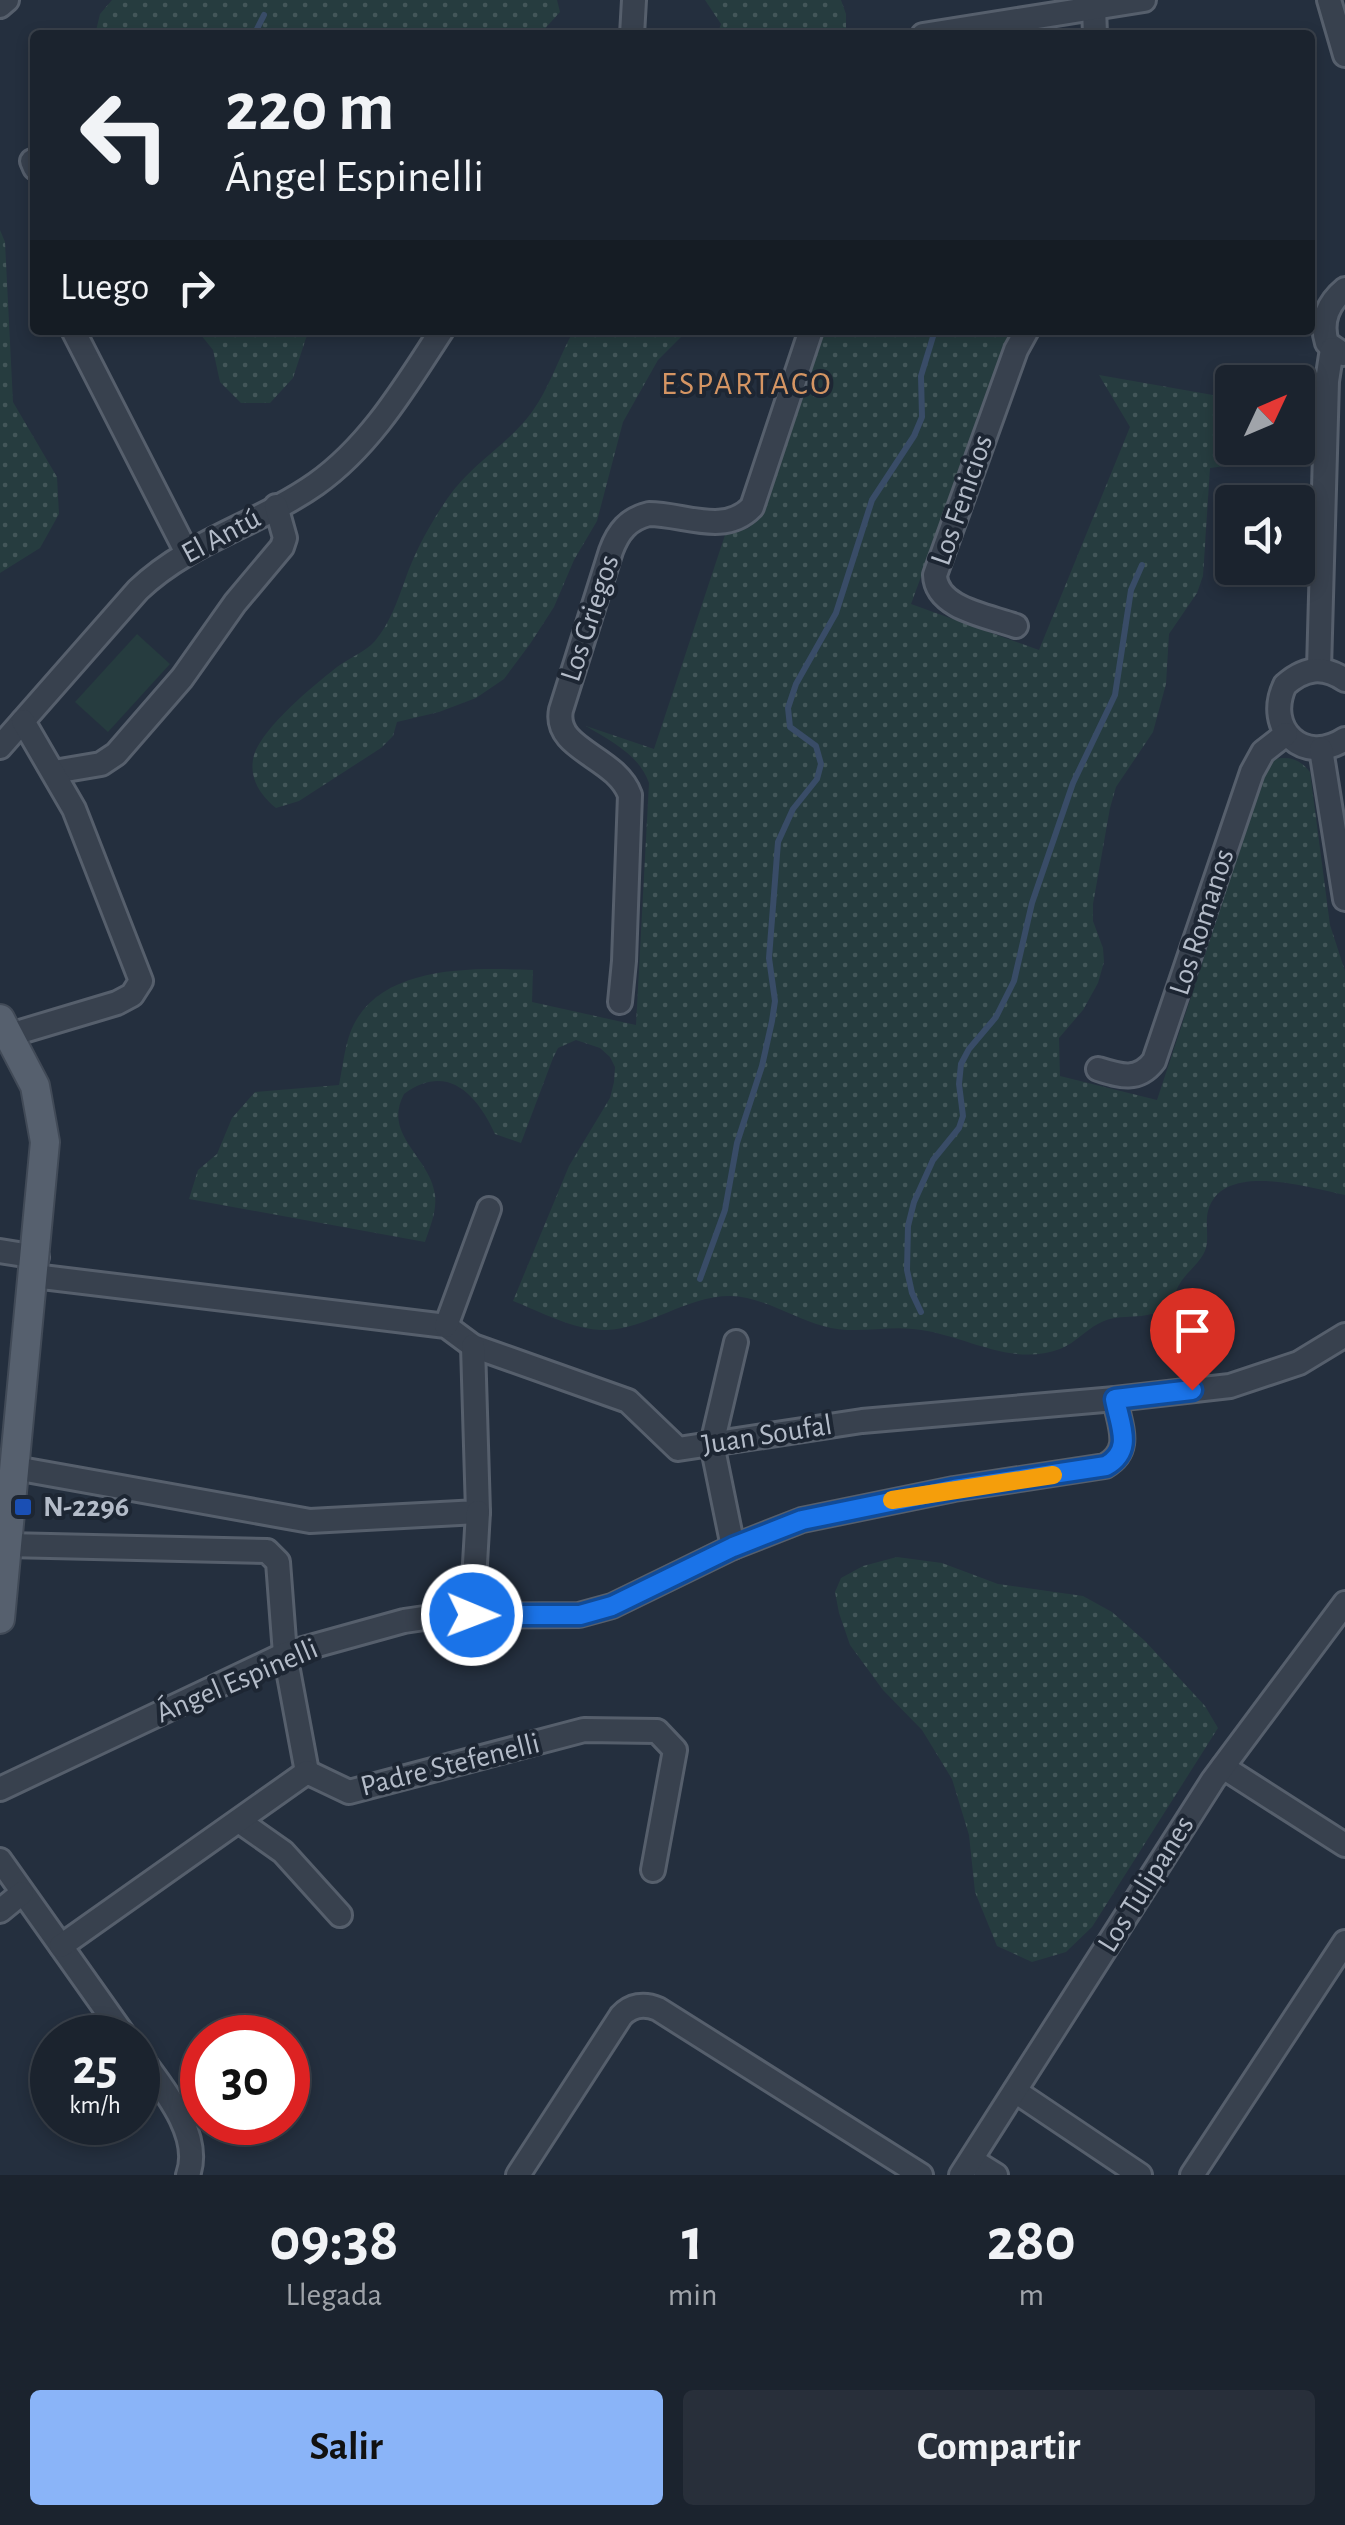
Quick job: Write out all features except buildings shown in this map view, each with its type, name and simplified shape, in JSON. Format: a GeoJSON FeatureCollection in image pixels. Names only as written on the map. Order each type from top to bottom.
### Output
{"type":"FeatureCollection","features":[{"type":"Feature","properties":{"kind":"main road"},"geometry":{"type":"LineString","coordinates":[[1,1604],[16,1468],[10,1417],[36,1266],[44,1170],[42,1114],[35,1086],[5,1027]]}},
{"type":"Feature","properties":{"kind":"street"},"geometry":{"type":"LineString","coordinates":[[0,6],[7,0]]}},
{"type":"Feature","properties":{"kind":"street"},"geometry":{"type":"LineString","coordinates":[[632,30],[634,0]]}},
{"type":"Feature","properties":{"kind":"street"},"geometry":{"type":"LineString","coordinates":[[952,30],[1144,0]]}},
{"type":"Feature","properties":{"kind":"street"},"geometry":{"type":"LineString","coordinates":[[1329,0],[1345,54]]}},
{"type":"Feature","properties":{"kind":"street"},"geometry":{"type":"LineString","coordinates":[[1094,6],[1095,30]]}},
{"type":"Feature","properties":{"kind":"street"},"geometry":{"type":"LineString","coordinates":[[1319,669],[1327,382],[1339,352],[1324,335],[1326,314],[1332,301],[1345,289]]}},
{"type":"Feature","properties":{"kind":"street"},"geometry":{"type":"LineString","coordinates":[[76,335],[187,552]]}},
{"type":"Feature","properties":{"kind":"street","name":"El Antú"},"geometry":{"type":"LineString","coordinates":[[0,747],[138,590],[162,568],[316,484],[362,443],[439,335]]}},
{"type":"Feature","properties":{"kind":"street","name":"Los Griegos"},"geometry":{"type":"LineString","coordinates":[[620,1002],[630,795],[608,765],[564,736],[559,719],[561,710],[611,551],[622,529],[638,516],[649,514],[718,523],[737,520],[752,507],[809,335]]}},
{"type":"Feature","properties":{"kind":"street","name":"Los Fenicios"},"geometry":{"type":"LineString","coordinates":[[1016,626],[950,602],[938,590],[935,575],[1016,350],[1025,335]]}},
{"type":"Feature","properties":{"kind":"street"},"geometry":{"type":"LineString","coordinates":[[54,772],[107,762],[182,678],[235,603],[282,547],[284,538],[276,506]]}},
{"type":"Feature","properties":{"kind":"street"},"geometry":{"type":"LineString","coordinates":[[1345,680],[1332,672],[1306,670],[1285,685],[1278,709],[1286,734],[1308,748],[1322,749],[1345,738]]}},
{"type":"Feature","properties":{"kind":"street"},"geometry":{"type":"LineString","coordinates":[[5,1027],[118,1003],[132,995],[141,981],[83,830],[54,772],[22,721]]}},
{"type":"Feature","properties":{"kind":"street","name":"Los Romanos"},"geometry":{"type":"LineString","coordinates":[[1098,1069],[1132,1077],[1154,1061],[1252,772],[1263,752],[1286,734]]}},
{"type":"Feature","properties":{"kind":"street"},"geometry":{"type":"LineString","coordinates":[[1322,749],[1345,899]]}},
{"type":"Feature","properties":{"kind":"street"},"geometry":{"type":"LineString","coordinates":[[446,1326],[489,1209]]}},
{"type":"Feature","properties":{"kind":"street","name":"Juan Soufal"},"geometry":{"type":"LineString","coordinates":[[0,1251],[36,1266],[446,1326],[473,1346],[628,1401],[678,1449],[862,1421],[1230,1386],[1299,1363],[1345,1335]]}},
{"type":"Feature","properties":{"kind":"street"},"geometry":{"type":"LineString","coordinates":[[733,1547],[712,1444],[736,1342]]}},
{"type":"Feature","properties":{"kind":"street"},"geometry":{"type":"LineString","coordinates":[[472,1615],[478,1512],[473,1346]]}},
{"type":"Feature","properties":{"kind":"street","name":"Ángel Espinelli"},"geometry":{"type":"LineString","coordinates":[[0,1789],[285,1654],[404,1621],[472,1615],[580,1615],[644,1592],[733,1547],[802,1520],[849,1508],[1106,1466],[1118,1459],[1124,1448],[1115,1399]]}},
{"type":"Feature","properties":{"kind":"street"},"geometry":{"type":"LineString","coordinates":[[16,1468],[310,1521],[478,1512]]}},
{"type":"Feature","properties":{"kind":"street"},"geometry":{"type":"LineString","coordinates":[[8,1545],[267,1551],[278,1562],[285,1654],[307,1772],[60,1946]]}},
{"type":"Feature","properties":{"kind":"street","name":"Los Tulipanes"},"geometry":{"type":"LineString","coordinates":[[967,2167],[1223,1766],[1345,1604]]}},
{"type":"Feature","properties":{"kind":"street","name":"Padre Stefenelli"},"geometry":{"type":"LineString","coordinates":[[307,1772],[349,1792],[584,1730],[657,1731],[675,1750],[654,1870]]}},
{"type":"Feature","properties":{"kind":"street"},"geometry":{"type":"LineString","coordinates":[[1223,1766],[1345,1845]]}},
{"type":"Feature","properties":{"kind":"street"},"geometry":{"type":"LineString","coordinates":[[239,1821],[282,1852],[340,1915]]}},
{"type":"Feature","properties":{"kind":"street"},"geometry":{"type":"LineString","coordinates":[[0,1860],[110,2015]]}},
{"type":"Feature","properties":{"kind":"street"},"geometry":{"type":"LineString","coordinates":[[0,1910],[22,1893]]}},
{"type":"Feature","properties":{"kind":"street"},"geometry":{"type":"LineString","coordinates":[[1192,2175],[1345,1942]]}},
{"type":"Feature","properties":{"kind":"street"},"geometry":{"type":"LineString","coordinates":[[518,2175],[621,2016],[637,2006],[658,2009],[921,2175]]}},
{"type":"Feature","properties":{"kind":"street"},"geometry":{"type":"LineString","coordinates":[[160,2085],[191,2142],[193,2160],[188,2175]]}},
{"type":"Feature","properties":{"kind":"street"},"geometry":{"type":"LineString","coordinates":[[1015,2091],[1140,2175]]}},
{"type":"Feature","properties":{"kind":"street"},"geometry":{"type":"LineString","coordinates":[[967,2167],[996,2175]]}},
{"type":"Feature","properties":{"kind":"green space"},"geometry":{"type":"Polygon","coordinates":[[[112,0],[557,0],[560,12],[544,30],[96,30],[100,14],[112,0]]]}},
{"type":"Feature","properties":{"kind":"green space"},"geometry":{"type":"Polygon","coordinates":[[[705,0],[841,0],[846,14],[846,30],[719,30],[721,24],[705,0]]]}},
{"type":"Feature","properties":{"kind":"green space"},"geometry":{"type":"Polygon","coordinates":[[[0,230],[5,242],[13,402],[57,477],[59,514],[40,548],[0,573],[0,230]]]}},
{"type":"Feature","properties":{"kind":"green space"},"geometry":{"type":"Polygon","coordinates":[[[201,335],[308,335],[293,378],[270,403],[241,403],[220,382],[213,350],[201,335]]]}},
{"type":"Feature","properties":{"kind":"green space"},"geometry":{"type":"Polygon","coordinates":[[[572,335],[683,335],[658,360],[623,422],[597,521],[574,560],[554,607],[504,679],[476,698],[397,722],[393,736],[381,748],[299,801],[276,808],[254,778],[254,755],[259,744],[303,695],[371,645],[380,634],[418,548],[441,508],[464,478],[514,433],[545,390],[572,335]]]}},
{"type":"Feature","properties":{"kind":"green space"},"geometry":{"type":"Polygon","coordinates":[[[821,335],[1010,335],[911,604],[1039,650],[1130,427],[1099,375],[1215,395],[1215,465],[1225,465],[1210,468],[1203,576],[1197,593],[1169,634],[1166,684],[1153,732],[1116,787],[1093,904],[1093,921],[1104,962],[1083,1010],[1059,1038],[1060,1076],[1157,1100],[1265,773],[1275,759],[1295,760],[1310,772],[1330,925],[1345,971],[1345,1195],[1268,1181],[1230,1186],[1216,1195],[1208,1211],[1204,1253],[1161,1310],[1104,1321],[1060,1349],[1041,1354],[1004,1352],[913,1329],[834,1329],[742,1297],[714,1297],[636,1324],[606,1330],[571,1324],[513,1301],[569,1166],[610,1098],[614,1082],[615,1067],[610,1057],[600,1048],[576,1040],[558,1048],[521,1143],[495,1134],[479,1107],[459,1087],[434,1081],[404,1094],[399,1122],[435,1195],[425,1242],[189,1199],[198,1170],[217,1154],[232,1118],[255,1092],[339,1085],[354,1024],[368,1004],[409,980],[460,970],[533,970],[532,1002],[636,1025],[649,783],[631,756],[586,726],[654,749],[725,535],[749,528],[764,510],[821,335]]]}},
{"type":"Feature","properties":{"kind":"green space"},"geometry":{"type":"Polygon","coordinates":[[[137,634],[170,664],[108,732],[75,702],[137,634]]]}},
{"type":"Feature","properties":{"kind":"green space"},"geometry":{"type":"Polygon","coordinates":[[[897,1557],[942,1563],[998,1584],[1083,1596],[1112,1612],[1145,1641],[1205,1706],[1218,1728],[1092,1927],[1066,1952],[1032,1962],[997,1946],[975,1892],[969,1835],[952,1779],[922,1730],[883,1690],[850,1645],[835,1592],[841,1578],[863,1566],[897,1557]]]}},
{"type":"Feature","properties":{"kind":"waterway"},"geometry":{"type":"LineString","coordinates":[[256,30],[264,15]]}},
{"type":"Feature","properties":{"kind":"waterway"},"geometry":{"type":"LineString","coordinates":[[700,1279],[725,1210],[737,1143],[772,1021],[775,1001],[769,958],[778,842],[793,809],[817,779],[821,764],[816,746],[790,727],[788,708],[796,684],[836,613],[872,500],[922,417],[921,376],[933,335]]}},
{"type":"Feature","properties":{"kind":"waterway"},"geometry":{"type":"LineString","coordinates":[[921,1312],[907,1270],[908,1226],[914,1202],[933,1160],[959,1128],[963,1116],[961,1064],[996,1017],[1014,981],[1032,903],[1073,783],[1115,695],[1131,590],[1142,565]]}},
{"type":"Feature","properties":{"kind":"slow traffic"},"geometry":{"type":"LineString","coordinates":[[892,1500],[1053,1475]]}},
{"type":"Feature","properties":{"kind":"place","name":"N-2296"},"geometry":{"type":"Point","coordinates":[23,1507]}},
{"type":"Feature","properties":{"kind":"district","name":"ESPARTACO"},"geometry":{"type":"Point","coordinates":[747,384]}},
{"type":"Feature","properties":{"kind":"route"},"geometry":{"type":"LineString","coordinates":[[472,1615],[580,1615],[612,1606],[733,1547],[802,1520],[954,1489],[1106,1466],[1118,1459],[1124,1448],[1115,1399],[1192,1390]]}}]}
